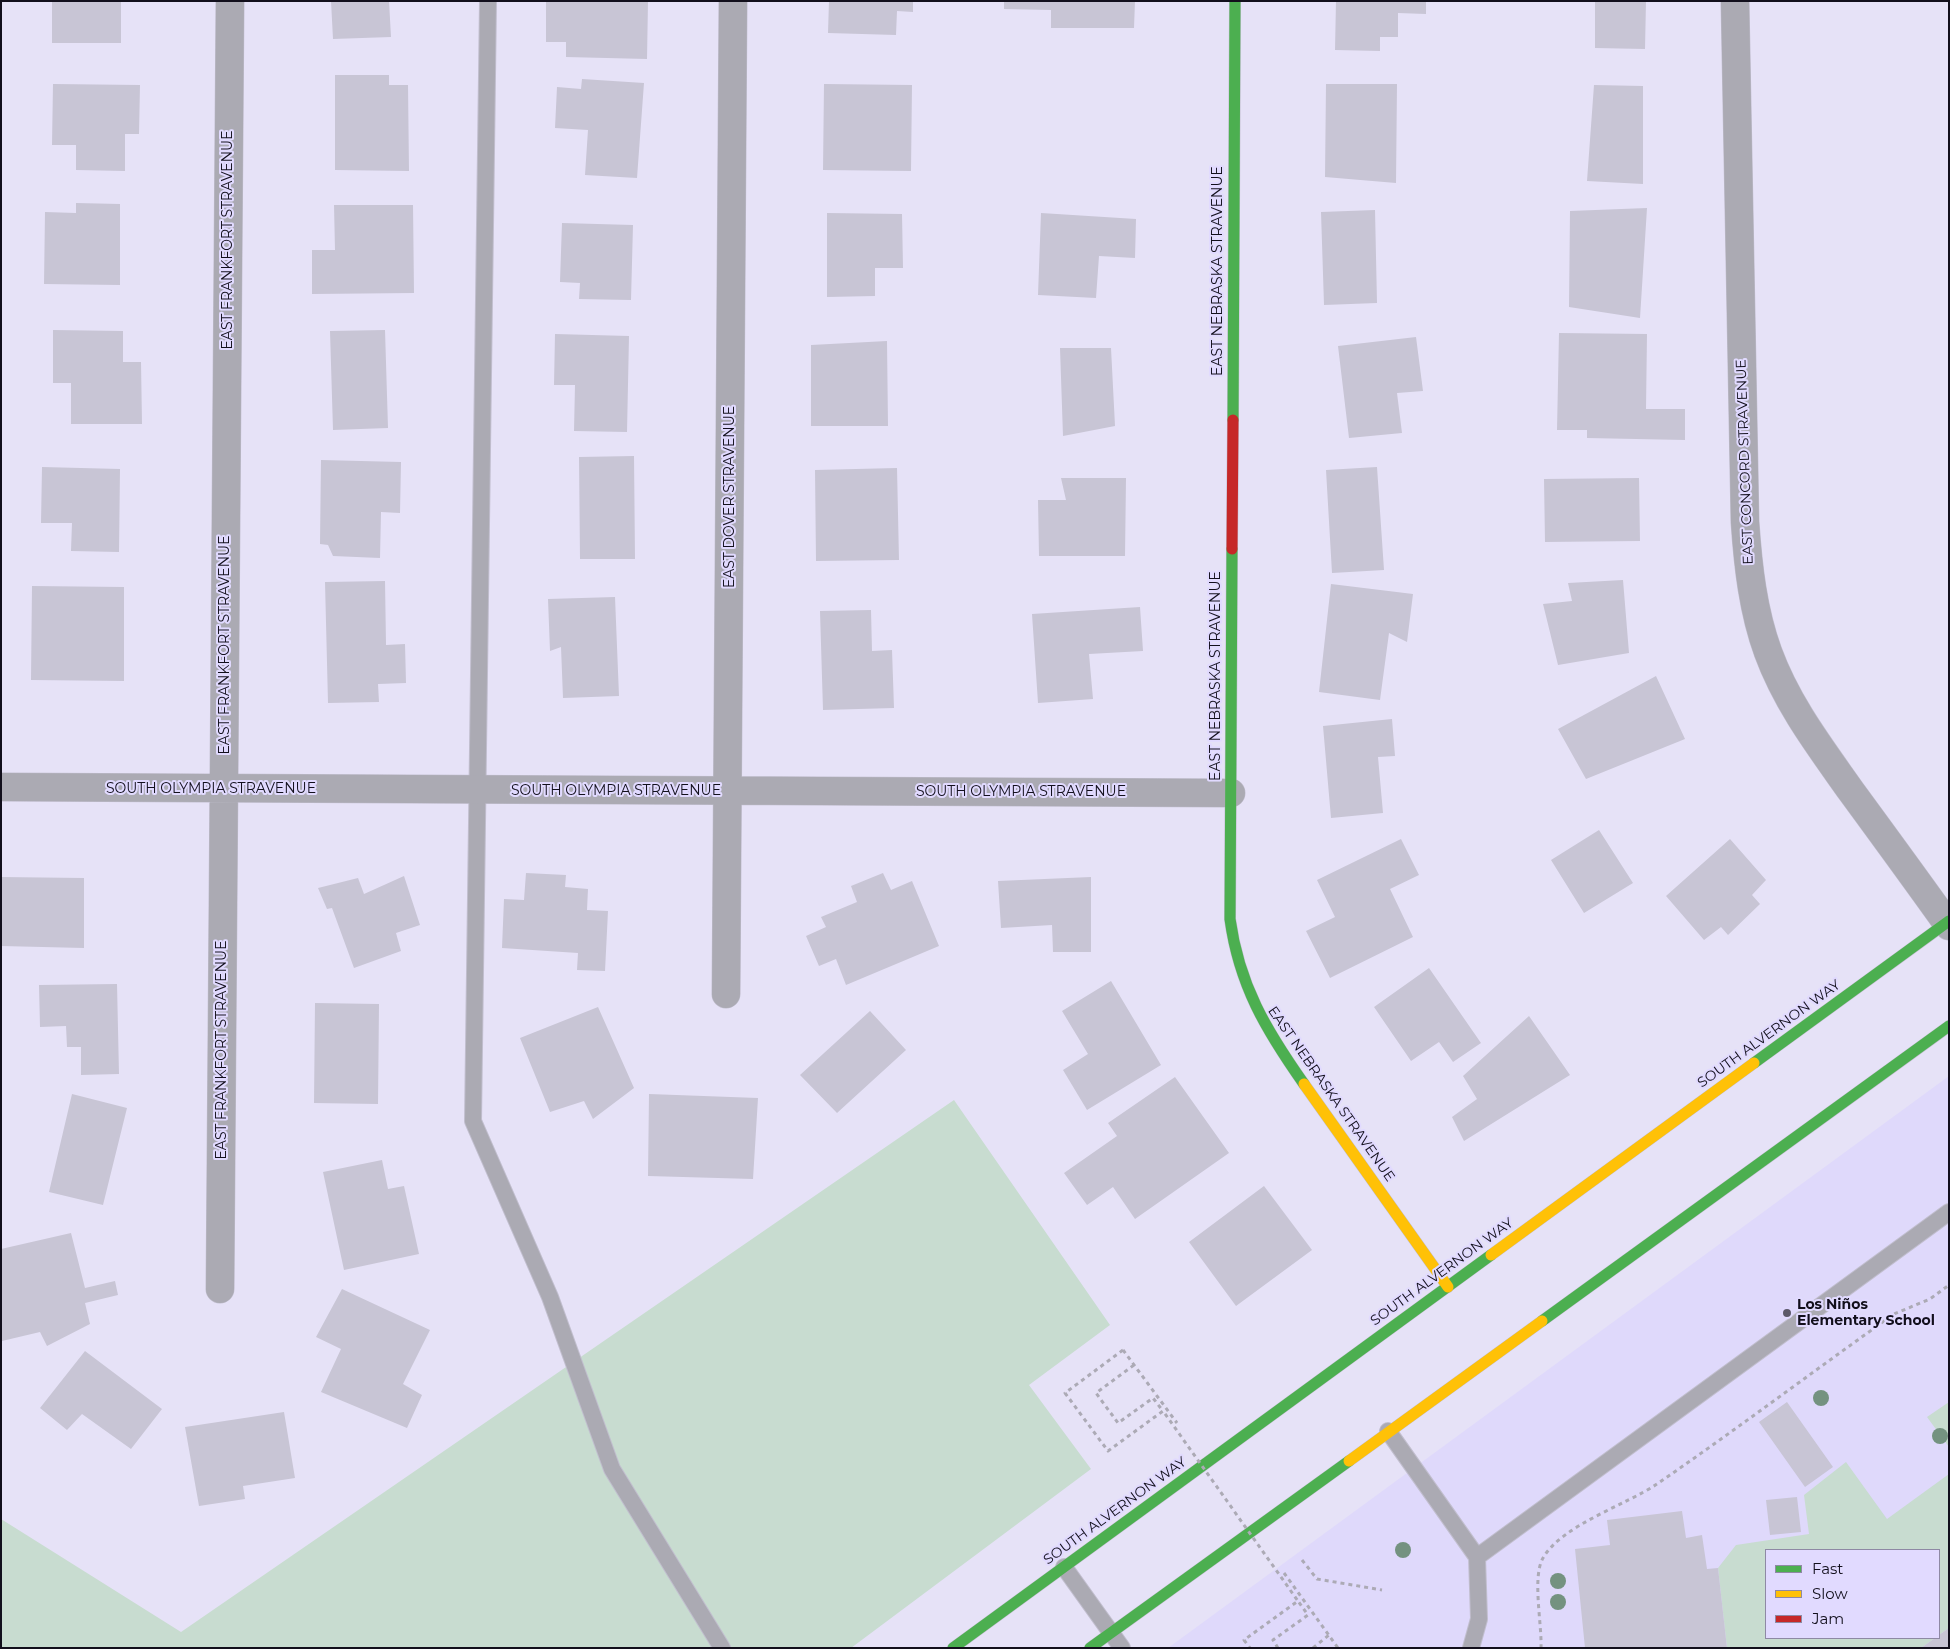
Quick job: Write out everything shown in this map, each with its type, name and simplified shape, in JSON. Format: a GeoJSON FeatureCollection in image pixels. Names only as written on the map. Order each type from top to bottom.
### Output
{"type":"FeatureCollection","features":[{"type":"Feature","properties":{"kind":"main road","name":"EAST NEBRASKA STRAVENUE"},"geometry":{"type":"LineString","coordinates":[[1235,1],[1230,793],[1230,919],[1233,948],[1242,981],[1256,1012],[1274,1041],[1448,1287]]}},
{"type":"Feature","properties":{"kind":"main road","name":"SOUTH ALVERNON WAY"},"geometry":{"type":"LineString","coordinates":[[953,1648],[1948,923]]}},
{"type":"Feature","properties":{"kind":"main road"},"geometry":{"type":"LineString","coordinates":[[1090,1648],[1949,1026]]}},
{"type":"Feature","properties":{"kind":"street","name":"EAST FRANKFORT STRAVENUE"},"geometry":{"type":"LineString","coordinates":[[220,1289],[230,1]]}},
{"type":"Feature","properties":{"kind":"street","name":"EAST DOVER STRAVENUE"},"geometry":{"type":"LineString","coordinates":[[726,994],[733,1]]}},
{"type":"Feature","properties":{"kind":"street","name":"EAST CONCORD STRAVENUE"},"geometry":{"type":"LineString","coordinates":[[1735,1],[1745,522],[1748,566],[1756,608],[1768,652],[1786,694],[1809,732],[1948,923]]}},
{"type":"Feature","properties":{"kind":"street","name":"SOUTH OLYMPIA STRAVENUE"},"geometry":{"type":"LineString","coordinates":[[1,787],[1230,793]]}},
{"type":"Feature","properties":{"kind":"lane"},"geometry":{"type":"LineString","coordinates":[[488,1],[473,1121],[550,1297],[612,1469],[722,1648]]}},
{"type":"Feature","properties":{"kind":"lane"},"geometry":{"type":"LineString","coordinates":[[1477,1557],[1949,1212]]}},
{"type":"Feature","properties":{"kind":"lane"},"geometry":{"type":"LineString","coordinates":[[1388,1431],[1477,1557],[1479,1619],[1471,1648]]}},
{"type":"Feature","properties":{"kind":"lane"},"geometry":{"type":"LineString","coordinates":[[1064,1567],[1122,1648]]}},
{"type":"Feature","properties":{"kind":"path"},"geometry":{"type":"LineString","coordinates":[[1542,1648],[1538,1572],[1543,1558],[1555,1543],[1598,1514],[1654,1486],[1894,1314],[1930,1299],[1949,1285]]}},
{"type":"Feature","properties":{"kind":"path"},"geometry":{"type":"LineString","coordinates":[[1163,1411],[1108,1451],[1065,1393],[1123,1350],[1177,1423]]}},
{"type":"Feature","properties":{"kind":"path"},"geometry":{"type":"LineString","coordinates":[[1134,1365],[1096,1393],[1118,1423],[1153,1398],[1298,1600],[1308,1615],[1273,1640],[1278,1648]]}},
{"type":"Feature","properties":{"kind":"path"},"geometry":{"type":"LineString","coordinates":[[1302,1560],[1316,1579],[1382,1590]]}},
{"type":"Feature","properties":{"kind":"path"},"geometry":{"type":"LineString","coordinates":[[1284,1573],[1338,1648]]}},
{"type":"Feature","properties":{"kind":"path"},"geometry":{"type":"LineString","coordinates":[[1250,1648],[1244,1640],[1298,1600]]}},
{"type":"Feature","properties":{"kind":"path"},"geometry":{"type":"LineString","coordinates":[[1314,1647],[1329,1635]]}},
{"type":"Feature","properties":{"kind":"shaded area","name":"Los Niños Elementary School"},"geometry":{"type":"Polygon","coordinates":[[[1949,1076],[1949,1648],[1168,1648],[1949,1076]]]}},
{"type":"Feature","properties":{"kind":"green space"},"geometry":{"type":"Polygon","coordinates":[[[954,1100],[1110,1325],[1029,1385],[1091,1469],[851,1648],[1,1648],[1,1519],[181,1632],[954,1100]]]}},
{"type":"Feature","properties":{"kind":"green space"},"geometry":{"type":"Polygon","coordinates":[[[1949,1402],[1949,1447],[1927,1417],[1949,1402]]]}},
{"type":"Feature","properties":{"kind":"green space"},"geometry":{"type":"Polygon","coordinates":[[[1846,1462],[1887,1519],[1949,1474],[1949,1628],[1940,1634],[1940,1549],[1765,1549],[1765,1639],[1934,1639],[1921,1648],[1727,1648],[1718,1568],[1736,1545],[1809,1534],[1804,1495],[1846,1462]]]}},
{"type":"Feature","properties":{"kind":"building"},"geometry":{"type":"Polygon","coordinates":[[[52,1],[121,1],[121,43],[52,43],[52,1]]]}},
{"type":"Feature","properties":{"kind":"building"},"geometry":{"type":"Polygon","coordinates":[[[331,1],[389,1],[391,37],[333,39],[331,1]]]}},
{"type":"Feature","properties":{"kind":"building"},"geometry":{"type":"Polygon","coordinates":[[[546,1],[648,1],[647,59],[566,57],[566,42],[546,42],[546,1]]]}},
{"type":"Feature","properties":{"kind":"building"},"geometry":{"type":"Polygon","coordinates":[[[829,1],[913,1],[913,12],[897,11],[896,35],[828,33],[829,1]]]}},
{"type":"Feature","properties":{"kind":"building"},"geometry":{"type":"Polygon","coordinates":[[[1004,1],[1135,1],[1134,28],[1051,28],[1051,10],[1004,9],[1004,1]]]}},
{"type":"Feature","properties":{"kind":"building"},"geometry":{"type":"Polygon","coordinates":[[[1336,1],[1426,1],[1426,14],[1398,13],[1398,37],[1380,37],[1380,51],[1335,50],[1336,1]]]}},
{"type":"Feature","properties":{"kind":"building"},"geometry":{"type":"Polygon","coordinates":[[[1595,1],[1646,1],[1645,49],[1595,48],[1595,1]]]}},
{"type":"Feature","properties":{"kind":"building"},"geometry":{"type":"Polygon","coordinates":[[[335,75],[389,75],[389,85],[408,85],[409,171],[335,170],[335,75]]]}},
{"type":"Feature","properties":{"kind":"building"},"geometry":{"type":"Polygon","coordinates":[[[582,79],[644,83],[637,178],[585,175],[588,130],[555,128],[557,87],[581,89],[582,79]]]}},
{"type":"Feature","properties":{"kind":"building"},"geometry":{"type":"Polygon","coordinates":[[[53,84],[140,85],[139,134],[125,134],[125,171],[76,170],[76,145],[52,145],[53,84]]]}},
{"type":"Feature","properties":{"kind":"building"},"geometry":{"type":"Polygon","coordinates":[[[824,84],[912,85],[911,171],[823,170],[824,84]]]}},
{"type":"Feature","properties":{"kind":"building"},"geometry":{"type":"Polygon","coordinates":[[[1326,84],[1397,84],[1396,183],[1325,177],[1326,84]]]}},
{"type":"Feature","properties":{"kind":"building"},"geometry":{"type":"Polygon","coordinates":[[[1594,85],[1643,86],[1643,184],[1587,181],[1594,85]]]}},
{"type":"Feature","properties":{"kind":"building"},"geometry":{"type":"Polygon","coordinates":[[[76,203],[120,204],[120,285],[44,284],[45,212],[76,213],[76,203]]]}},
{"type":"Feature","properties":{"kind":"building"},"geometry":{"type":"Polygon","coordinates":[[[334,205],[413,205],[414,293],[312,294],[312,250],[335,250],[334,205]]]}},
{"type":"Feature","properties":{"kind":"building"},"geometry":{"type":"Polygon","coordinates":[[[1647,208],[1640,318],[1569,307],[1570,211],[1647,208]]]}},
{"type":"Feature","properties":{"kind":"building"},"geometry":{"type":"Polygon","coordinates":[[[1375,210],[1377,303],[1324,305],[1321,212],[1375,210]]]}},
{"type":"Feature","properties":{"kind":"building"},"geometry":{"type":"Polygon","coordinates":[[[827,213],[902,214],[903,268],[875,268],[875,296],[827,297],[827,213]]]}},
{"type":"Feature","properties":{"kind":"building"},"geometry":{"type":"Polygon","coordinates":[[[1041,213],[1136,219],[1135,258],[1099,256],[1096,298],[1038,295],[1041,213]]]}},
{"type":"Feature","properties":{"kind":"building"},"geometry":{"type":"Polygon","coordinates":[[[562,223],[633,225],[631,300],[579,299],[580,283],[560,282],[562,223]]]}},
{"type":"Feature","properties":{"kind":"building"},"geometry":{"type":"Polygon","coordinates":[[[53,330],[123,331],[123,362],[141,362],[142,424],[71,424],[71,383],[53,383],[53,330]]]}},
{"type":"Feature","properties":{"kind":"building"},"geometry":{"type":"Polygon","coordinates":[[[385,330],[388,428],[333,430],[330,331],[385,330]]]}},
{"type":"Feature","properties":{"kind":"building"},"geometry":{"type":"Polygon","coordinates":[[[1559,333],[1647,334],[1646,409],[1685,409],[1685,440],[1587,438],[1587,430],[1557,430],[1559,333]]]}},
{"type":"Feature","properties":{"kind":"building"},"geometry":{"type":"Polygon","coordinates":[[[555,334],[629,336],[627,432],[574,431],[575,385],[554,385],[555,334]]]}},
{"type":"Feature","properties":{"kind":"building"},"geometry":{"type":"Polygon","coordinates":[[[1416,337],[1423,391],[1397,393],[1402,433],[1349,438],[1338,346],[1416,337]]]}},
{"type":"Feature","properties":{"kind":"building"},"geometry":{"type":"Polygon","coordinates":[[[887,341],[888,426],[811,426],[811,345],[887,341]]]}},
{"type":"Feature","properties":{"kind":"building"},"geometry":{"type":"Polygon","coordinates":[[[1060,348],[1111,348],[1115,426],[1063,436],[1060,348]]]}},
{"type":"Feature","properties":{"kind":"building"},"geometry":{"type":"Polygon","coordinates":[[[634,456],[635,559],[580,559],[579,457],[634,456]]]}},
{"type":"Feature","properties":{"kind":"building"},"geometry":{"type":"Polygon","coordinates":[[[321,460],[401,462],[400,513],[381,512],[380,558],[333,556],[328,545],[320,544],[321,460]]]}},
{"type":"Feature","properties":{"kind":"building"},"geometry":{"type":"Polygon","coordinates":[[[42,467],[120,469],[119,552],[71,551],[72,523],[41,523],[42,467]]]}},
{"type":"Feature","properties":{"kind":"building"},"geometry":{"type":"Polygon","coordinates":[[[1377,467],[1384,570],[1332,573],[1326,470],[1377,467]]]}},
{"type":"Feature","properties":{"kind":"building"},"geometry":{"type":"Polygon","coordinates":[[[897,468],[899,560],[816,561],[815,470],[897,468]]]}},
{"type":"Feature","properties":{"kind":"building"},"geometry":{"type":"Polygon","coordinates":[[[1061,478],[1126,478],[1125,556],[1039,556],[1038,500],[1066,500],[1061,478]]]}},
{"type":"Feature","properties":{"kind":"building"},"geometry":{"type":"Polygon","coordinates":[[[1639,478],[1640,541],[1545,542],[1544,479],[1639,478]]]}},
{"type":"Feature","properties":{"kind":"building"},"geometry":{"type":"Polygon","coordinates":[[[1623,580],[1629,653],[1558,665],[1543,604],[1572,601],[1568,583],[1623,580]]]}},
{"type":"Feature","properties":{"kind":"building"},"geometry":{"type":"Polygon","coordinates":[[[385,581],[386,645],[405,644],[406,683],[378,684],[379,702],[328,703],[325,582],[385,581]]]}},
{"type":"Feature","properties":{"kind":"building"},"geometry":{"type":"Polygon","coordinates":[[[1331,584],[1413,594],[1407,642],[1389,633],[1380,700],[1319,692],[1331,584]]]}},
{"type":"Feature","properties":{"kind":"building"},"geometry":{"type":"Polygon","coordinates":[[[32,586],[124,587],[124,681],[31,680],[32,586]]]}},
{"type":"Feature","properties":{"kind":"building"},"geometry":{"type":"Polygon","coordinates":[[[615,597],[619,696],[563,698],[561,647],[550,651],[548,599],[615,597]]]}},
{"type":"Feature","properties":{"kind":"building"},"geometry":{"type":"Polygon","coordinates":[[[1140,607],[1143,651],[1089,654],[1093,699],[1038,703],[1032,614],[1140,607]]]}},
{"type":"Feature","properties":{"kind":"building"},"geometry":{"type":"Polygon","coordinates":[[[871,610],[872,651],[892,650],[894,708],[823,710],[820,611],[871,610]]]}},
{"type":"Feature","properties":{"kind":"building"},"geometry":{"type":"Polygon","coordinates":[[[1656,676],[1685,739],[1586,779],[1558,729],[1656,676]]]}},
{"type":"Feature","properties":{"kind":"building"},"geometry":{"type":"Polygon","coordinates":[[[1392,719],[1395,756],[1378,757],[1383,813],[1331,818],[1323,726],[1392,719]]]}},
{"type":"Feature","properties":{"kind":"building"},"geometry":{"type":"Polygon","coordinates":[[[1599,830],[1633,883],[1584,913],[1551,860],[1599,830]]]}},
{"type":"Feature","properties":{"kind":"building"},"geometry":{"type":"Polygon","coordinates":[[[1401,839],[1419,875],[1390,889],[1413,937],[1330,978],[1306,931],[1335,917],[1317,880],[1401,839]]]}},
{"type":"Feature","properties":{"kind":"building"},"geometry":{"type":"Polygon","coordinates":[[[1730,839],[1766,880],[1752,895],[1760,904],[1728,935],[1721,927],[1704,940],[1666,896],[1730,839]]]}},
{"type":"Feature","properties":{"kind":"building"},"geometry":{"type":"Polygon","coordinates":[[[526,873],[566,875],[565,887],[588,889],[587,910],[608,911],[605,971],[577,970],[578,953],[502,948],[504,899],[524,900],[526,873]]]}},
{"type":"Feature","properties":{"kind":"building"},"geometry":{"type":"Polygon","coordinates":[[[883,873],[891,890],[912,881],[939,946],[846,985],[836,959],[819,966],[806,936],[826,927],[821,917],[857,902],[851,886],[883,873]]]}},
{"type":"Feature","properties":{"kind":"building"},"geometry":{"type":"Polygon","coordinates":[[[404,876],[420,925],[396,933],[401,951],[354,968],[332,908],[327,909],[318,888],[358,878],[364,894],[404,876]]]}},
{"type":"Feature","properties":{"kind":"building"},"geometry":{"type":"Polygon","coordinates":[[[1,877],[84,878],[84,948],[1,946],[1,877]]]}},
{"type":"Feature","properties":{"kind":"building"},"geometry":{"type":"Polygon","coordinates":[[[1091,877],[1091,952],[1053,952],[1052,925],[1001,928],[998,881],[1091,877]]]}},
{"type":"Feature","properties":{"kind":"building"},"geometry":{"type":"Polygon","coordinates":[[[1429,968],[1481,1043],[1453,1062],[1439,1042],[1411,1061],[1374,1007],[1429,968]]]}},
{"type":"Feature","properties":{"kind":"building"},"geometry":{"type":"Polygon","coordinates":[[[1111,981],[1161,1065],[1087,1110],[1063,1070],[1088,1054],[1062,1011],[1111,981]]]}},
{"type":"Feature","properties":{"kind":"building"},"geometry":{"type":"Polygon","coordinates":[[[117,984],[119,1074],[81,1075],[81,1047],[67,1047],[66,1026],[40,1027],[39,985],[117,984]]]}},
{"type":"Feature","properties":{"kind":"building"},"geometry":{"type":"Polygon","coordinates":[[[315,1003],[379,1004],[378,1104],[314,1103],[315,1003]]]}},
{"type":"Feature","properties":{"kind":"building"},"geometry":{"type":"Polygon","coordinates":[[[598,1007],[634,1088],[593,1119],[584,1101],[550,1112],[520,1038],[598,1007]]]}},
{"type":"Feature","properties":{"kind":"building"},"geometry":{"type":"Polygon","coordinates":[[[870,1011],[906,1050],[837,1113],[800,1075],[870,1011]]]}},
{"type":"Feature","properties":{"kind":"building"},"geometry":{"type":"Polygon","coordinates":[[[1529,1016],[1570,1075],[1464,1141],[1452,1117],[1477,1099],[1463,1076],[1529,1016]]]}},
{"type":"Feature","properties":{"kind":"building"},"geometry":{"type":"Polygon","coordinates":[[[1175,1077],[1229,1153],[1135,1219],[1113,1187],[1087,1205],[1064,1173],[1117,1136],[1108,1123],[1175,1077]]]}},
{"type":"Feature","properties":{"kind":"building"},"geometry":{"type":"Polygon","coordinates":[[[72,1094],[127,1108],[103,1205],[49,1192],[72,1094]]]}},
{"type":"Feature","properties":{"kind":"building"},"geometry":{"type":"Polygon","coordinates":[[[649,1094],[758,1098],[753,1179],[648,1176],[649,1094]]]}},
{"type":"Feature","properties":{"kind":"building"},"geometry":{"type":"Polygon","coordinates":[[[382,1160],[388,1189],[404,1186],[419,1254],[344,1270],[323,1172],[382,1160]]]}},
{"type":"Feature","properties":{"kind":"building"},"geometry":{"type":"Polygon","coordinates":[[[1264,1186],[1312,1250],[1236,1306],[1189,1242],[1264,1186]]]}},
{"type":"Feature","properties":{"kind":"building"},"geometry":{"type":"Polygon","coordinates":[[[71,1233],[85,1288],[115,1281],[118,1295],[85,1303],[90,1324],[47,1346],[40,1332],[2,1341],[1,1249],[71,1233]]]}},
{"type":"Feature","properties":{"kind":"building"},"geometry":{"type":"Polygon","coordinates":[[[342,1289],[430,1330],[403,1384],[422,1395],[407,1428],[321,1392],[341,1349],[316,1337],[342,1289]]]}},
{"type":"Feature","properties":{"kind":"building"},"geometry":{"type":"Polygon","coordinates":[[[85,1351],[162,1409],[131,1449],[82,1414],[67,1430],[40,1408],[85,1351]]]}},
{"type":"Feature","properties":{"kind":"building"},"geometry":{"type":"Polygon","coordinates":[[[1787,1402],[1833,1467],[1805,1487],[1759,1422],[1787,1402]]]}},
{"type":"Feature","properties":{"kind":"building"},"geometry":{"type":"Polygon","coordinates":[[[284,1412],[295,1478],[243,1486],[245,1499],[199,1506],[185,1427],[284,1412]]]}},
{"type":"Feature","properties":{"kind":"building"},"geometry":{"type":"Polygon","coordinates":[[[1797,1497],[1801,1532],[1770,1535],[1766,1500],[1797,1497]]]}},
{"type":"Feature","properties":{"kind":"building"},"geometry":{"type":"Polygon","coordinates":[[[1682,1511],[1686,1538],[1702,1535],[1707,1569],[1718,1568],[1727,1648],[1585,1648],[1575,1549],[1610,1545],[1607,1520],[1682,1511]]]}},
{"type":"Feature","properties":{"kind":"building"},"geometry":{"type":"Polygon","coordinates":[[[1949,1628],[1949,1648],[1921,1648],[1934,1639],[1940,1639],[1940,1634],[1949,1628]]]}},
{"type":"Feature","properties":{"kind":"traffic: fast"},"geometry":{"type":"LineString","coordinates":[[1233,420],[1235,1]]}},
{"type":"Feature","properties":{"kind":"traffic: fast"},"geometry":{"type":"LineString","coordinates":[[1232,549],[1230,919],[1234,943],[1247,986],[1266,1025],[1304,1084]]}},
{"type":"Feature","properties":{"kind":"traffic: fast"},"geometry":{"type":"LineString","coordinates":[[1754,1063],[1949,921]]}},
{"type":"Feature","properties":{"kind":"traffic: fast"},"geometry":{"type":"LineString","coordinates":[[1542,1321],[1949,1026]]}},
{"type":"Feature","properties":{"kind":"traffic: fast"},"geometry":{"type":"LineString","coordinates":[[953,1648],[1491,1255]]}},
{"type":"Feature","properties":{"kind":"traffic: fast"},"geometry":{"type":"LineString","coordinates":[[1090,1648],[1349,1461]]}},
{"type":"Feature","properties":{"kind":"traffic: slow"},"geometry":{"type":"LineString","coordinates":[[1491,1255],[1754,1063]]}},
{"type":"Feature","properties":{"kind":"traffic: slow"},"geometry":{"type":"LineString","coordinates":[[1304,1084],[1448,1287]]}},
{"type":"Feature","properties":{"kind":"traffic: slow"},"geometry":{"type":"LineString","coordinates":[[1349,1461],[1542,1321]]}},
{"type":"Feature","properties":{"kind":"traffic: jam"},"geometry":{"type":"LineString","coordinates":[[1232,549],[1233,420]]}},
{"type":"Feature","properties":{"kind":"place","name":"Los Niños Elementary School"},"geometry":{"type":"Point","coordinates":[1787,1313]}}]}
